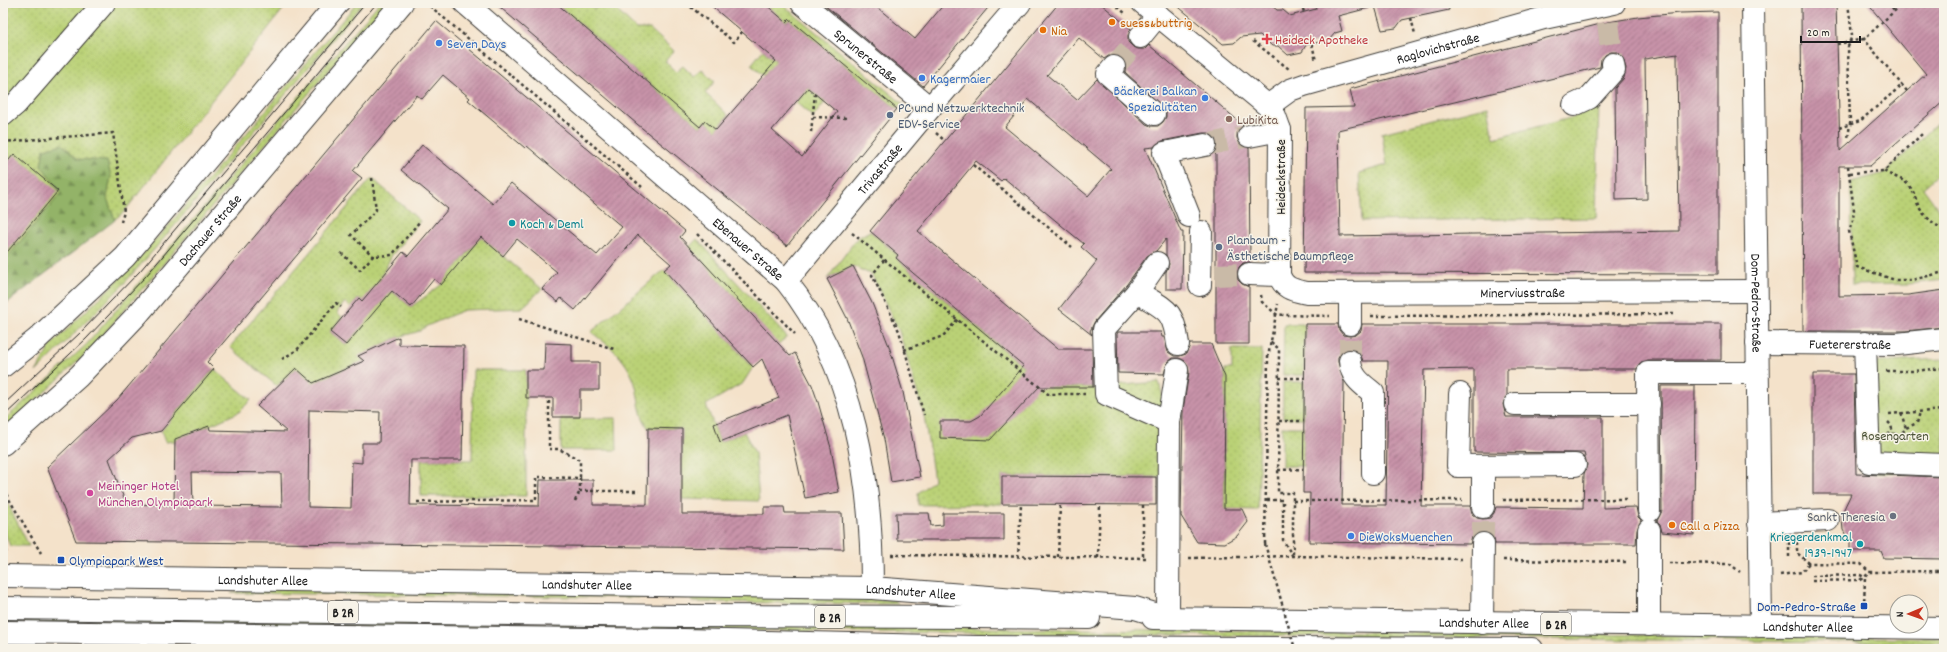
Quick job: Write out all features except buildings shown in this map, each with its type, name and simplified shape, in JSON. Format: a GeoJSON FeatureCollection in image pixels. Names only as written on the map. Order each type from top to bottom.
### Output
{"type":"FeatureCollection","features":[{"type":"Feature","properties":{"kind":"main road"},"geometry":{"type":"LineString","coordinates":[[3,116],[16,104],[104,3]]}},
{"type":"Feature","properties":{"kind":"main road"},"geometry":{"type":"LineString","coordinates":[[3,366],[36,340],[124,257],[338,3]]}},
{"type":"Feature","properties":{"kind":"main road","name":"Dachauer Straße"},"geometry":{"type":"LineString","coordinates":[[3,453],[11,437],[79,376],[138,314],[402,3]]}},
{"type":"Feature","properties":{"kind":"main road","name":"Ebenauer Straße"},"geometry":{"type":"LineString","coordinates":[[465,3],[786,281],[803,302],[821,334],[845,389],[859,444],[869,500],[872,588]]}},
{"type":"Feature","properties":{"kind":"main road","name":"Sprunerstraße"},"geometry":{"type":"LineString","coordinates":[[802,3],[930,108]]}},
{"type":"Feature","properties":{"kind":"main road","name":"Trivastraße"},"geometry":{"type":"LineString","coordinates":[[786,281],[930,108],[1020,3]]}},
{"type":"Feature","properties":{"kind":"main road","name":"Dom-Pedro-Straße"},"geometry":{"type":"LineString","coordinates":[[1753,3],[1760,626]]}},
{"type":"Feature","properties":{"kind":"main road","name":"Raglovichstraße"},"geometry":{"type":"LineString","coordinates":[[1268,106],[1290,90],[1308,84],[1562,8],[1609,10]]}},
{"type":"Feature","properties":{"kind":"main road","name":"Heideckstraße"},"geometry":{"type":"LineString","coordinates":[[1147,21],[1268,106],[1275,116],[1280,130],[1272,279]]}},
{"type":"Feature","properties":{"kind":"main road"},"geometry":{"type":"LineString","coordinates":[[1574,105],[1589,98],[1614,70],[1613,64]]}},
{"type":"Feature","properties":{"kind":"main road"},"geometry":{"type":"LineString","coordinates":[[1114,67],[1108,74],[1154,114]]}},
{"type":"Feature","properties":{"kind":"main road"},"geometry":{"type":"LineString","coordinates":[[1249,136],[1280,130]]}},
{"type":"Feature","properties":{"kind":"main road"},"geometry":{"type":"LineString","coordinates":[[1205,145],[1164,153],[1195,224],[1205,278]]}},
{"type":"Feature","properties":{"kind":"main road"},"geometry":{"type":"LineString","coordinates":[[1157,263],[1137,292],[1104,329],[1106,394],[1169,422]]}},
{"type":"Feature","properties":{"kind":"main road","name":"Minerviusstraße"},"geometry":{"type":"LineString","coordinates":[[1272,279],[1307,293],[1756,291]]}},
{"type":"Feature","properties":{"kind":"main road"},"geometry":{"type":"LineString","coordinates":[[1137,292],[1169,312],[1176,329],[1178,344]]}},
{"type":"Feature","properties":{"kind":"main road"},"geometry":{"type":"LineString","coordinates":[[1350,293],[1350,320]]}},
{"type":"Feature","properties":{"kind":"main road","name":"Fuetererstraße"},"geometry":{"type":"LineString","coordinates":[[1756,343],[1898,344],[1944,339]]}},
{"type":"Feature","properties":{"kind":"main road"},"geometry":{"type":"LineString","coordinates":[[1865,343],[1869,462],[1944,464]]}},
{"type":"Feature","properties":{"kind":"main road"},"geometry":{"type":"LineString","coordinates":[[1350,361],[1350,368],[1357,381],[1373,393],[1373,473]]}},
{"type":"Feature","properties":{"kind":"main road"},"geometry":{"type":"LineString","coordinates":[[1168,618],[1170,558],[1169,422],[1178,370]]}},
{"type":"Feature","properties":{"kind":"main road"},"geometry":{"type":"LineString","coordinates":[[1649,625],[1648,373],[1757,373]]}},
{"type":"Feature","properties":{"kind":"main road"},"geometry":{"type":"LineString","coordinates":[[1460,394],[1458,466],[1575,465]]}},
{"type":"Feature","properties":{"kind":"main road"},"geometry":{"type":"LineString","coordinates":[[1515,404],[1649,404]]}},
{"type":"Feature","properties":{"kind":"main road"},"geometry":{"type":"LineString","coordinates":[[1483,466],[1483,507]]}},
{"type":"Feature","properties":{"kind":"main road"},"geometry":{"type":"LineString","coordinates":[[1759,523],[1828,520]]}},
{"type":"Feature","properties":{"kind":"main road"},"geometry":{"type":"LineString","coordinates":[[1482,623],[1483,552]]}},
{"type":"Feature","properties":{"kind":"main road"},"geometry":{"type":"LineString","coordinates":[[5,558],[25,577]]}},
{"type":"Feature","properties":{"kind":"main road","name":"Landshuter Allee"},"geometry":{"type":"LineString","coordinates":[[3,576],[872,588],[1135,608],[1168,618]]}},
{"type":"Feature","properties":{"kind":"main road","name":"Landshuter Allee"},"geometry":{"type":"LineString","coordinates":[[3,608],[683,616],[1168,618],[1944,628]]}},
{"type":"Feature","properties":{"kind":"main road","name":"Landshuter Allee"},"geometry":{"type":"LineString","coordinates":[[3,632],[691,640],[970,648],[1532,649]]}},
{"type":"Feature","properties":{"kind":"path"},"geometry":{"type":"LineString","coordinates":[[686,3],[734,42],[742,32]]}},
{"type":"Feature","properties":{"kind":"path"},"geometry":{"type":"LineString","coordinates":[[1112,3],[1147,21]]}},
{"type":"Feature","properties":{"kind":"path"},"geometry":{"type":"LineString","coordinates":[[1301,3],[1304,12]]}},
{"type":"Feature","properties":{"kind":"path"},"geometry":{"type":"LineString","coordinates":[[1848,3],[1852,35],[1849,43],[1850,124],[1848,138]]}},
{"type":"Feature","properties":{"kind":"path"},"geometry":{"type":"LineString","coordinates":[[1888,3],[1895,10]]}},
{"type":"Feature","properties":{"kind":"path"},"geometry":{"type":"LineString","coordinates":[[1837,44],[1849,43],[1864,39],[1901,5],[1904,8],[1910,3]]}},
{"type":"Feature","properties":{"kind":"path"},"geometry":{"type":"LineString","coordinates":[[430,6],[648,192]]}},
{"type":"Feature","properties":{"kind":"path"},"geometry":{"type":"LineString","coordinates":[[1411,18],[1413,25]]}},
{"type":"Feature","properties":{"kind":"path"},"geometry":{"type":"LineString","coordinates":[[1864,39],[1907,91]]}},
{"type":"Feature","properties":{"kind":"path"},"geometry":{"type":"LineString","coordinates":[[1253,41],[1308,84]]}},
{"type":"Feature","properties":{"kind":"path"},"geometry":{"type":"LineString","coordinates":[[1839,128],[1860,121],[1902,85]]}},
{"type":"Feature","properties":{"kind":"path"},"geometry":{"type":"LineString","coordinates":[[811,132],[815,94]]}},
{"type":"Feature","properties":{"kind":"path"},"geometry":{"type":"LineString","coordinates":[[813,117],[848,118]]}},
{"type":"Feature","properties":{"kind":"path"},"geometry":{"type":"LineString","coordinates":[[3,142],[113,133],[124,212],[121,222]]}},
{"type":"Feature","properties":{"kind":"path"},"geometry":{"type":"LineString","coordinates":[[1850,173],[1884,171],[1922,134]]}},
{"type":"Feature","properties":{"kind":"path"},"geometry":{"type":"LineString","coordinates":[[973,165],[1072,247]]}},
{"type":"Feature","properties":{"kind":"path"},"geometry":{"type":"LineString","coordinates":[[1848,166],[1854,210],[1854,220],[1849,231],[1857,267],[1895,280],[1912,280],[1944,272]]}},
{"type":"Feature","properties":{"kind":"path"},"geometry":{"type":"LineString","coordinates":[[1884,171],[1890,176],[1905,181],[1911,187],[1919,207],[1926,217],[1939,227],[1943,226],[1944,234]]}},
{"type":"Feature","properties":{"kind":"path"},"geometry":{"type":"LineString","coordinates":[[372,178],[376,210],[351,235],[373,256]]}},
{"type":"Feature","properties":{"kind":"path"},"geometry":{"type":"LineString","coordinates":[[341,253],[360,270],[373,256],[392,255],[420,221]]}},
{"type":"Feature","properties":{"kind":"path"},"geometry":{"type":"LineString","coordinates":[[837,221],[1048,394],[1106,394]]}},
{"type":"Feature","properties":{"kind":"path"},"geometry":{"type":"LineString","coordinates":[[695,232],[799,338]]}},
{"type":"Feature","properties":{"kind":"path"},"geometry":{"type":"LineString","coordinates":[[884,260],[872,275],[899,331],[924,415]]}},
{"type":"Feature","properties":{"kind":"path"},"geometry":{"type":"LineString","coordinates":[[1272,279],[1276,314],[1268,357],[1266,544],[1295,649]]}},
{"type":"Feature","properties":{"kind":"path"},"geometry":{"type":"LineString","coordinates":[[1272,279],[1262,302],[1276,314],[1284,315],[1350,320],[1683,314]]}},
{"type":"Feature","properties":{"kind":"path"},"geometry":{"type":"LineString","coordinates":[[282,359],[297,350],[336,303],[341,307]]}},
{"type":"Feature","properties":{"kind":"path"},"geometry":{"type":"LineString","coordinates":[[519,319],[614,349]]}},
{"type":"Feature","properties":{"kind":"path"},"geometry":{"type":"LineString","coordinates":[[904,350],[943,336],[958,319]]}},
{"type":"Feature","properties":{"kind":"path"},"geometry":{"type":"LineString","coordinates":[[1270,342],[1279,350],[1278,493],[1294,493],[1293,556]]}},
{"type":"Feature","properties":{"kind":"path"},"geometry":{"type":"LineString","coordinates":[[1865,371],[1913,371],[1944,368]]}},
{"type":"Feature","properties":{"kind":"path"},"geometry":{"type":"LineString","coordinates":[[1279,378],[1304,378]]}},
{"type":"Feature","properties":{"kind":"path"},"geometry":{"type":"LineString","coordinates":[[549,401],[549,449],[559,449],[580,460],[580,490],[576,501]]}},
{"type":"Feature","properties":{"kind":"path"},"geometry":{"type":"LineString","coordinates":[[1867,415],[1944,410]]}},
{"type":"Feature","properties":{"kind":"path"},"geometry":{"type":"LineString","coordinates":[[1868,438],[1880,438],[1893,433],[1899,437],[1906,428],[1917,423],[1920,412]]}},
{"type":"Feature","properties":{"kind":"path"},"geometry":{"type":"LineString","coordinates":[[1901,413],[1906,428]]}},
{"type":"Feature","properties":{"kind":"path"},"geometry":{"type":"LineString","coordinates":[[1278,421],[1304,421]]}},
{"type":"Feature","properties":{"kind":"path"},"geometry":{"type":"LineString","coordinates":[[1278,470],[1303,469]]}},
{"type":"Feature","properties":{"kind":"path"},"geometry":{"type":"LineString","coordinates":[[417,502],[536,500],[536,477],[580,478]]}},
{"type":"Feature","properties":{"kind":"path"},"geometry":{"type":"LineString","coordinates":[[3,489],[40,553]]}},
{"type":"Feature","properties":{"kind":"path"},"geometry":{"type":"LineString","coordinates":[[580,490],[639,491]]}},
{"type":"Feature","properties":{"kind":"path"},"geometry":{"type":"LineString","coordinates":[[1266,500],[1283,500],[1283,540],[1293,556]]}},
{"type":"Feature","properties":{"kind":"path"},"geometry":{"type":"LineString","coordinates":[[1018,557],[1021,504]]}},
{"type":"Feature","properties":{"kind":"path"},"geometry":{"type":"LineString","coordinates":[[1058,557],[1060,505]]}},
{"type":"Feature","properties":{"kind":"path"},"geometry":{"type":"LineString","coordinates":[[1098,558],[1100,505]]}},
{"type":"Feature","properties":{"kind":"path"},"geometry":{"type":"LineString","coordinates":[[1142,505],[1143,558]]}},
{"type":"Feature","properties":{"kind":"path"},"geometry":{"type":"LineString","coordinates":[[3,547],[5,558]]}},
{"type":"Feature","properties":{"kind":"path"},"geometry":{"type":"LineString","coordinates":[[872,561],[889,555],[1170,558],[1483,552],[1648,563],[1730,564],[1744,575],[1779,575],[1802,572],[1810,563],[1861,564],[1869,572],[1944,571]]}},
{"type":"Feature","properties":{"kind":"path"},"geometry":{"type":"LineString","coordinates":[[1812,581],[1860,580],[1869,572]]}},
{"type":"Feature","properties":{"kind":"path"},"geometry":{"type":"LineString","coordinates":[[1812,576],[1860,575],[1865,577]]}},
{"type":"Feature","properties":{"kind":"path"},"geometry":{"type":"LineString","coordinates":[[1864,606],[1865,577]]}},
{"type":"Feature","properties":{"kind":"green space"},"geometry":{"type":"Polygon","coordinates":[[[3,3],[288,3],[124,212],[3,306],[3,3]]]}},
{"type":"Feature","properties":{"kind":"green space"},"geometry":{"type":"Polygon","coordinates":[[[357,3],[363,3],[159,244],[120,288],[36,372],[51,345],[116,282],[168,226],[357,3]]]}},
{"type":"Feature","properties":{"kind":"green space"},"geometry":{"type":"Polygon","coordinates":[[[379,3],[386,3],[90,350],[3,431],[3,421],[87,344],[379,3]]]}},
{"type":"Feature","properties":{"kind":"green space"},"geometry":{"type":"Polygon","coordinates":[[[556,3],[587,3],[594,9],[604,3],[609,3],[636,29],[650,29],[674,51],[665,61],[676,72],[683,66],[694,77],[702,70],[715,81],[705,93],[728,115],[717,131],[705,121],[700,127],[556,3]]]}},
{"type":"Feature","properties":{"kind":"green space"},"geometry":{"type":"Polygon","coordinates":[[[764,3],[781,3],[903,104],[897,109],[789,19],[786,22],[764,3]]]}},
{"type":"Feature","properties":{"kind":"green space"},"geometry":{"type":"Polygon","coordinates":[[[763,50],[825,102],[813,117],[751,65],[763,50]]]}},
{"type":"Feature","properties":{"kind":"green space"},"geometry":{"type":"Polygon","coordinates":[[[1599,102],[1596,218],[1362,221],[1359,173],[1387,165],[1382,133],[1488,106],[1494,138],[1574,117],[1599,102]]]}},
{"type":"Feature","properties":{"kind":"green space"},"geometry":{"type":"Polygon","coordinates":[[[1944,117],[1944,169],[1923,188],[1944,217],[1944,280],[1908,284],[1852,285],[1851,182],[1885,173],[1944,117]]]}},
{"type":"Feature","properties":{"kind":"green space"},"geometry":{"type":"Polygon","coordinates":[[[62,144],[78,159],[107,161],[111,176],[107,198],[115,220],[3,306],[3,262],[61,193],[41,165],[44,149],[62,144]]]}},
{"type":"Feature","properties":{"kind":"green space"},"geometry":{"type":"Polygon","coordinates":[[[372,178],[420,221],[392,255],[379,281],[411,307],[441,285],[481,237],[542,289],[522,308],[464,310],[427,326],[420,331],[399,337],[381,345],[363,361],[313,383],[296,368],[277,386],[230,347],[372,178]],[[359,298],[350,307],[345,302],[337,312],[342,317],[330,332],[346,345],[374,311],[359,298]]]}},
{"type":"Feature","properties":{"kind":"green space"},"geometry":{"type":"Polygon","coordinates":[[[870,231],[898,255],[896,258],[913,273],[1048,387],[1101,387],[1159,382],[1169,422],[1165,477],[1002,476],[1002,504],[918,505],[918,493],[934,480],[924,415],[899,331],[872,275],[853,266],[827,279],[857,238],[870,231]]]}},
{"type":"Feature","properties":{"kind":"green space"},"geometry":{"type":"Polygon","coordinates":[[[697,239],[787,337],[778,344],[689,247],[697,239]]]}},
{"type":"Feature","properties":{"kind":"green space"},"geometry":{"type":"Polygon","coordinates":[[[664,270],[753,367],[743,383],[706,405],[720,442],[744,432],[755,453],[759,501],[682,499],[682,429],[648,428],[641,412],[636,387],[629,370],[612,349],[591,332],[664,270]]]}},
{"type":"Feature","properties":{"kind":"green space"},"geometry":{"type":"Polygon","coordinates":[[[1284,324],[1305,324],[1304,375],[1283,375],[1284,324]]]}},
{"type":"Feature","properties":{"kind":"green space"},"geometry":{"type":"Polygon","coordinates":[[[1232,349],[1262,349],[1258,510],[1224,509],[1225,369],[1232,369],[1232,349]]]}},
{"type":"Feature","properties":{"kind":"green space","name":"Rosengarten"},"geometry":{"type":"Polygon","coordinates":[[[1944,359],[1944,473],[1864,472],[1865,363],[1944,359]]]}},
{"type":"Feature","properties":{"kind":"green space"},"geometry":{"type":"Polygon","coordinates":[[[214,369],[251,400],[239,412],[175,441],[165,442],[161,431],[214,369]]]}},
{"type":"Feature","properties":{"kind":"green space"},"geometry":{"type":"Polygon","coordinates":[[[473,370],[526,370],[526,496],[421,496],[421,460],[472,460],[473,370]]]}},
{"type":"Feature","properties":{"kind":"green space"},"geometry":{"type":"Polygon","coordinates":[[[1283,382],[1304,382],[1304,418],[1283,418],[1283,382]]]}},
{"type":"Feature","properties":{"kind":"green space"},"geometry":{"type":"Polygon","coordinates":[[[616,418],[617,450],[561,450],[561,419],[616,418]]]}},
{"type":"Feature","properties":{"kind":"green space"},"geometry":{"type":"Polygon","coordinates":[[[1282,427],[1304,427],[1303,466],[1282,466],[1282,427]]]}},
{"type":"Feature","properties":{"kind":"green space"},"geometry":{"type":"Polygon","coordinates":[[[8,504],[29,546],[10,546],[3,528],[3,509],[8,504]]]}},
{"type":"Feature","properties":{"kind":"green space"},"geometry":{"type":"Polygon","coordinates":[[[262,587],[657,591],[895,600],[898,604],[692,602],[692,598],[231,593],[262,587]]]}},
{"type":"Feature","properties":{"kind":"green space"},"geometry":{"type":"Polygon","coordinates":[[[3,618],[1944,638],[1944,643],[3,623],[3,618]]]}},
{"type":"Feature","properties":{"kind":"tunnel"},"geometry":{"type":"LineString","coordinates":[[1608,22],[1613,64]]}},
{"type":"Feature","properties":{"kind":"tunnel"},"geometry":{"type":"LineString","coordinates":[[1114,67],[1140,37]]}},
{"type":"Feature","properties":{"kind":"tunnel"},"geometry":{"type":"LineString","coordinates":[[1205,145],[1249,136]]}},
{"type":"Feature","properties":{"kind":"tunnel"},"geometry":{"type":"LineString","coordinates":[[1215,275],[1249,274]]}},
{"type":"Feature","properties":{"kind":"tunnel"},"geometry":{"type":"LineString","coordinates":[[1350,324],[1350,361]]}},
{"type":"Feature","properties":{"kind":"tunnel"},"geometry":{"type":"LineString","coordinates":[[1483,507],[1483,544]]}},
{"type":"Feature","properties":{"kind":"tram line"},"geometry":{"type":"LineString","coordinates":[[3,405],[80,333],[140,271],[366,3]]}},
{"type":"Feature","properties":{"kind":"tram line"},"geometry":{"type":"LineString","coordinates":[[3,417],[86,339],[146,276],[377,3]]}},
{"type":"Feature","properties":{"kind":"place","name":"suess&buttrig"},"geometry":{"type":"Point","coordinates":[1112,22]}},
{"type":"Feature","properties":{"kind":"place","name":"Nia"},"geometry":{"type":"Point","coordinates":[1043,30]}},
{"type":"Feature","properties":{"kind":"place","name":"Heideck Apotheke"},"geometry":{"type":"Point","coordinates":[1267,39]}},
{"type":"Feature","properties":{"kind":"place","name":"Seven Days"},"geometry":{"type":"Point","coordinates":[439,43]}},
{"type":"Feature","properties":{"kind":"place","name":"Kagermaier"},"geometry":{"type":"Point","coordinates":[922,78]}},
{"type":"Feature","properties":{"kind":"place","name":"Bäckerei Balkan Spezialitäten"},"geometry":{"type":"Point","coordinates":[1205,98]}},
{"type":"Feature","properties":{"kind":"place","name":"PC und Netzwerktechnik EDV-Service"},"geometry":{"type":"Point","coordinates":[890,115]}},
{"type":"Feature","properties":{"kind":"place","name":"LubiKita"},"geometry":{"type":"Point","coordinates":[1229,119]}},
{"type":"Feature","properties":{"kind":"place","name":"Koch & Deml"},"geometry":{"type":"Point","coordinates":[512,223]}},
{"type":"Feature","properties":{"kind":"place","name":"Planbaum - Ästhetische Baumpflege"},"geometry":{"type":"Point","coordinates":[1219,247]}},
{"type":"Feature","properties":{"kind":"place","name":"Meininger Hotel München Olympiapark"},"geometry":{"type":"Point","coordinates":[90,493]}},
{"type":"Feature","properties":{"kind":"place","name":"Sankt Theresia"},"geometry":{"type":"Point","coordinates":[1893,516]}},
{"type":"Feature","properties":{"kind":"place","name":"Call a Pizza"},"geometry":{"type":"Point","coordinates":[1672,525]}},
{"type":"Feature","properties":{"kind":"place","name":"DieWoksMuenchen"},"geometry":{"type":"Point","coordinates":[1351,536]}},
{"type":"Feature","properties":{"kind":"place","name":"Kriegerdenkmal 1939-1947"},"geometry":{"type":"Point","coordinates":[1860,544]}},
{"type":"Feature","properties":{"kind":"place","name":"Olympiapark West"},"geometry":{"type":"Point","coordinates":[61,560]}},
{"type":"Feature","properties":{"kind":"place","name":"Dom-Pedro-Straße"},"geometry":{"type":"Point","coordinates":[1864,606]}}]}
